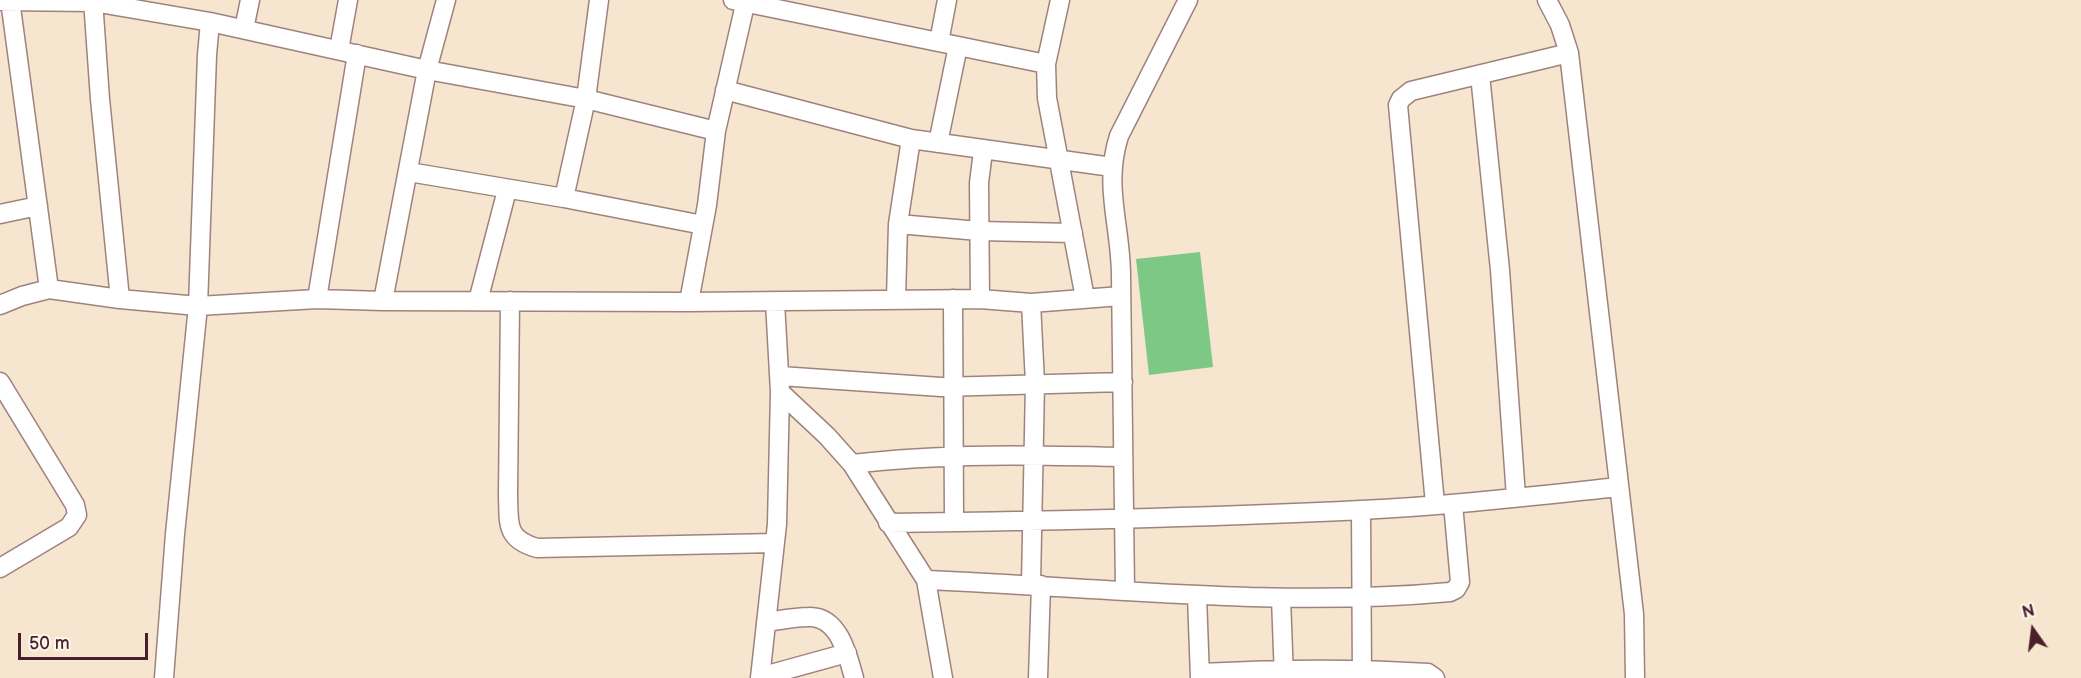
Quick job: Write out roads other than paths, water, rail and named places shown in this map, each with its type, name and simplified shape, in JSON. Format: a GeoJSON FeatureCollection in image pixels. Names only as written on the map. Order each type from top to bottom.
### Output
{"type":"FeatureCollection","features":[{"type":"Feature","properties":{"kind":"street"},"geometry":{"type":"LineString","coordinates":[[10,0],[49,289]]}},
{"type":"Feature","properties":{"kind":"street"},"geometry":{"type":"LineString","coordinates":[[244,29],[250,0]]}},
{"type":"Feature","properties":{"kind":"street"},"geometry":{"type":"LineString","coordinates":[[317,299],[348,52],[348,0]]}},
{"type":"Feature","properties":{"kind":"street"},"geometry":{"type":"LineString","coordinates":[[383,302],[428,69],[446,0]]}},
{"type":"Feature","properties":{"kind":"street"},"geometry":{"type":"LineString","coordinates":[[564,198],[586,99],[599,0]]}},
{"type":"Feature","properties":{"kind":"street"},"geometry":{"type":"LineString","coordinates":[[939,42],[947,0]]}},
{"type":"Feature","properties":{"kind":"street"},"geometry":{"type":"LineString","coordinates":[[1060,0],[1046,64],[1047,98],[1085,298]]}},
{"type":"Feature","properties":{"kind":"street"},"geometry":{"type":"LineString","coordinates":[[1125,591],[1121,274],[1111,178],[1112,168],[1119,136],[1188,0]]}},
{"type":"Feature","properties":{"kind":"street"},"geometry":{"type":"LineString","coordinates":[[1547,0],[1560,25],[1569,53],[1634,614],[1635,678]]}},
{"type":"Feature","properties":{"kind":"street"},"geometry":{"type":"LineString","coordinates":[[0,1],[93,1],[210,22],[428,69],[586,99],[716,132]]}},
{"type":"Feature","properties":{"kind":"street"},"geometry":{"type":"LineString","coordinates":[[93,1],[100,99],[120,299]]}},
{"type":"Feature","properties":{"kind":"street"},"geometry":{"type":"LineString","coordinates":[[690,302],[716,132],[726,90],[741,1],[821,9],[939,42],[1046,64]]}},
{"type":"Feature","properties":{"kind":"street"},"geometry":{"type":"LineString","coordinates":[[164,678],[175,534],[198,306],[210,22]]}},
{"type":"Feature","properties":{"kind":"street"},"geometry":{"type":"LineString","coordinates":[[938,143],[958,46]]}},
{"type":"Feature","properties":{"kind":"street"},"geometry":{"type":"LineString","coordinates":[[1435,504],[1398,105],[1401,99],[1411,91],[1569,53]]}},
{"type":"Feature","properties":{"kind":"street"},"geometry":{"type":"LineString","coordinates":[[1479,75],[1500,270],[1516,497]]}},
{"type":"Feature","properties":{"kind":"street"},"geometry":{"type":"LineString","coordinates":[[726,90],[911,139],[1112,168]]}},
{"type":"Feature","properties":{"kind":"street"},"geometry":{"type":"LineString","coordinates":[[896,299],[898,224],[911,139]]}},
{"type":"Feature","properties":{"kind":"street"},"geometry":{"type":"LineString","coordinates":[[980,299],[979,183],[983,150]]}},
{"type":"Feature","properties":{"kind":"street"},"geometry":{"type":"LineString","coordinates":[[409,172],[564,198],[703,225]]}},
{"type":"Feature","properties":{"kind":"street"},"geometry":{"type":"LineString","coordinates":[[478,301],[507,190]]}},
{"type":"Feature","properties":{"kind":"street"},"geometry":{"type":"LineString","coordinates":[[0,214],[38,206]]}},
{"type":"Feature","properties":{"kind":"street"},"geometry":{"type":"LineString","coordinates":[[898,224],[979,231],[1073,233]]}},
{"type":"Feature","properties":{"kind":"street"},"geometry":{"type":"LineString","coordinates":[[0,305],[49,289],[120,299],[198,306],[317,299],[383,302],[775,302],[980,299],[1031,303],[1121,296]]}},
{"type":"Feature","properties":{"kind":"street"},"geometry":{"type":"LineString","coordinates":[[953,299],[954,522]]}},
{"type":"Feature","properties":{"kind":"street"},"geometry":{"type":"LineString","coordinates":[[510,301],[508,495],[509,525],[513,536],[525,545],[537,548],[775,543]]}},
{"type":"Feature","properties":{"kind":"street"},"geometry":{"type":"LineString","coordinates":[[775,302],[780,384],[777,524],[760,677],[847,653]]}},
{"type":"Feature","properties":{"kind":"street"},"geometry":{"type":"LineString","coordinates":[[1031,303],[1035,383],[1032,456],[1038,678]]}},
{"type":"Feature","properties":{"kind":"street"},"geometry":{"type":"LineString","coordinates":[[0,382],[75,505],[77,515],[69,527],[0,568]]}},
{"type":"Feature","properties":{"kind":"street"},"geometry":{"type":"LineString","coordinates":[[780,384],[955,386],[1123,382]]}},
{"type":"Feature","properties":{"kind":"street"},"geometry":{"type":"LineString","coordinates":[[780,384],[852,464],[926,580],[943,678]]}},
{"type":"Feature","properties":{"kind":"street"},"geometry":{"type":"LineString","coordinates":[[852,464],[898,458],[955,456],[1123,457]]}},
{"type":"Feature","properties":{"kind":"street"},"geometry":{"type":"LineString","coordinates":[[888,523],[1033,521],[1361,510],[1453,504],[1618,487]]}},
{"type":"Feature","properties":{"kind":"street"},"geometry":{"type":"LineString","coordinates":[[926,580],[1197,596],[1281,598],[1361,597],[1445,592],[1456,589],[1460,582],[1453,504]]}},
{"type":"Feature","properties":{"kind":"street"},"geometry":{"type":"LineString","coordinates":[[1361,510],[1362,674]]}},
{"type":"Feature","properties":{"kind":"street"},"geometry":{"type":"LineString","coordinates":[[1197,596],[1200,675],[1428,673],[1435,678]]}},
{"type":"Feature","properties":{"kind":"street"},"geometry":{"type":"LineString","coordinates":[[1281,598],[1284,673]]}},
{"type":"Feature","properties":{"kind":"street"},"geometry":{"type":"LineString","coordinates":[[766,622],[811,616],[820,619],[836,632],[847,653],[854,678]]}}]}
